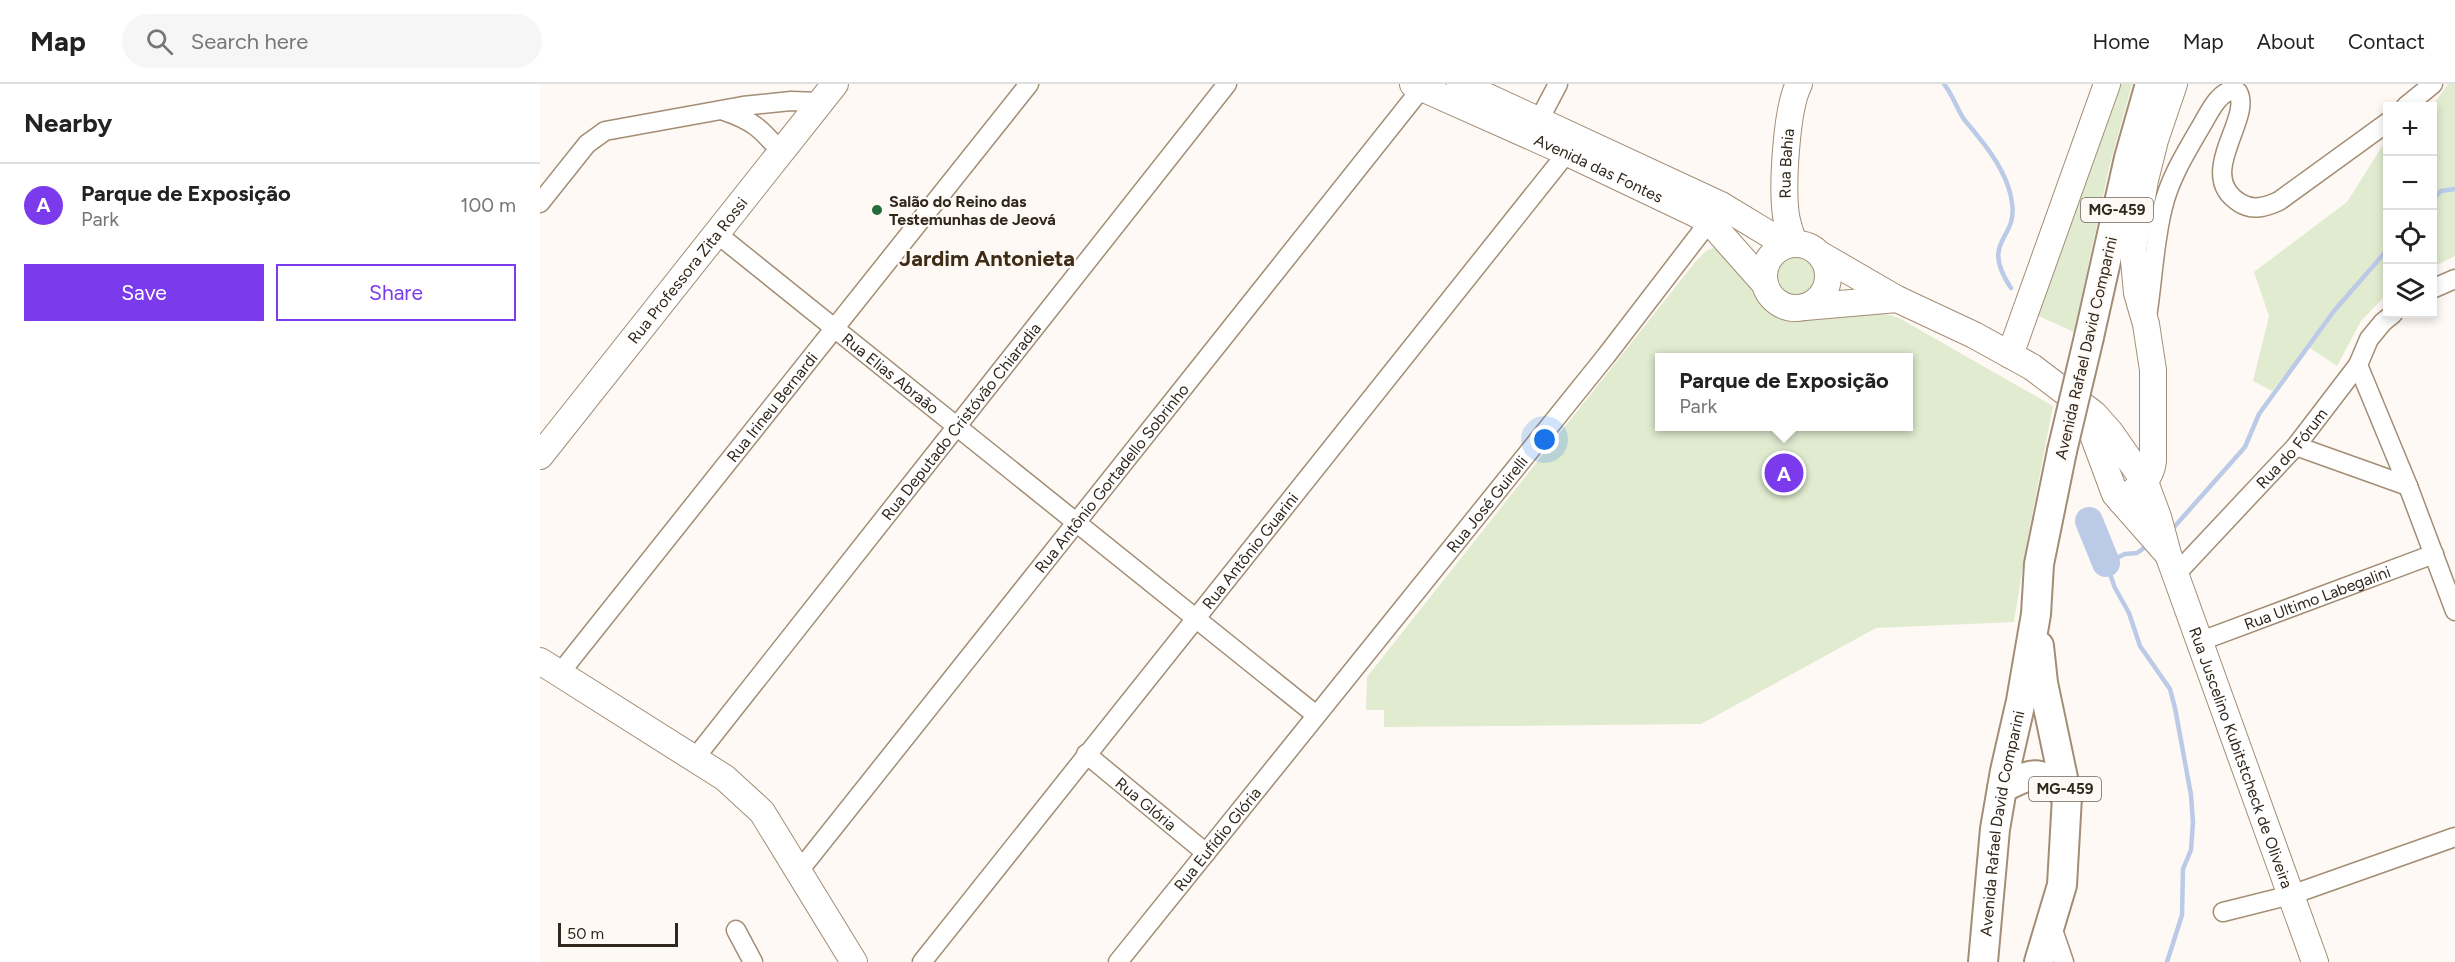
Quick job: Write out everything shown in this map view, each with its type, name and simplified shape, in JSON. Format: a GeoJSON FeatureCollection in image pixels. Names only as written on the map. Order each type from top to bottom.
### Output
{"type":"FeatureCollection","features":[{"type":"Feature","properties":{"kind":"main road","name":"Avenida das Fontes"},"geometry":{"type":"LineString","coordinates":[[1460,84],[1539,120],[1574,146]]}},
{"type":"Feature","properties":{"kind":"main road","name":"Rua Bahia"},"geometry":{"type":"LineString","coordinates":[[1790,244],[1786,217],[1789,118],[1794,94],[1799,84]]}},
{"type":"Feature","properties":{"kind":"main road"},"geometry":{"type":"LineString","coordinates":[[2010,355],[2107,84]]}},
{"type":"Feature","properties":{"kind":"main road","name":"Avenida Rafael David Comparini"},"geometry":{"type":"LineString","coordinates":[[1983,962],[1995,829],[2036,614],[2039,564],[2062,451],[2129,158],[2150,84]]}},
{"type":"Feature","properties":{"kind":"main road"},"geometry":{"type":"LineString","coordinates":[[2121,501],[2145,482],[2152,470],[2154,393],[2146,324],[2137,293],[2133,250],[2150,160],[2174,84]]}},
{"type":"Feature","properties":{"kind":"main road","name":"Avenida das Fontes"},"geometry":{"type":"LineString","coordinates":[[1420,85],[1574,146],[1715,214],[1790,244],[1813,248],[1821,255],[1897,299],[1974,335],[2049,378],[2103,423],[2145,482]]}},
{"type":"Feature","properties":{"kind":"main road","name":"Rua Professora Zita Rossi"},"geometry":{"type":"LineString","coordinates":[[540,456],[828,93]]}},
{"type":"Feature","properties":{"kind":"main road","name":"Avenida das Fontes"},"geometry":{"type":"LineString","coordinates":[[1715,214],[1764,283],[1773,300],[1791,308],[1801,308],[1897,299]]}},
{"type":"Feature","properties":{"kind":"main road"},"geometry":{"type":"LineString","coordinates":[[1764,283],[1766,264],[1778,249],[1790,244]]}},
{"type":"Feature","properties":{"kind":"main road"},"geometry":{"type":"LineString","coordinates":[[1801,308],[1818,299],[1824,292],[1828,273],[1821,255]]}},
{"type":"Feature","properties":{"kind":"main road","name":"Rua Juscelino Kubitstcheck de Oliveira"},"geometry":{"type":"LineString","coordinates":[[2082,405],[2112,487],[2172,564]]}},
{"type":"Feature","properties":{"kind":"main road"},"geometry":{"type":"LineString","coordinates":[[2106,472],[2128,458]]}},
{"type":"Feature","properties":{"kind":"main road","name":"Rua Juscelino Kubitstcheck de Oliveira"},"geometry":{"type":"LineString","coordinates":[[2145,482],[2172,564],[2315,962]]}},
{"type":"Feature","properties":{"kind":"main road","name":"Avenida Rafael David Comparini"},"geometry":{"type":"LineString","coordinates":[[2036,614],[2043,683],[2067,797],[2062,885],[2039,962]]}},
{"type":"Feature","properties":{"kind":"main road"},"geometry":{"type":"LineString","coordinates":[[550,667],[725,778],[762,812],[854,962]]}},
{"type":"Feature","properties":{"kind":"main road"},"geometry":{"type":"LineString","coordinates":[[2002,788],[2034,774],[2049,778],[2067,797]]}},
{"type":"Feature","properties":{"kind":"street","name":"Rua Irineu Bernardi"},"geometry":{"type":"LineString","coordinates":[[550,667],[834,328],[1029,84]]}},
{"type":"Feature","properties":{"kind":"street","name":"Rua Deputado Cristóvão Chiaradia"},"geometry":{"type":"LineString","coordinates":[[695,758],[1227,84]]}},
{"type":"Feature","properties":{"kind":"street"},"geometry":{"type":"LineString","coordinates":[[1539,120],[1558,84]]}},
{"type":"Feature","properties":{"kind":"street"},"geometry":{"type":"LineString","coordinates":[[2411,102],[2433,84]]}},
{"type":"Feature","properties":{"kind":"street","name":"Rua Antônio Gortadello Sobrinho"},"geometry":{"type":"LineString","coordinates":[[799,871],[1420,85]]}},
{"type":"Feature","properties":{"kind":"street"},"geometry":{"type":"LineString","coordinates":[[2146,324],[2163,206],[2171,183],[2192,142],[2210,110],[2221,96],[2233,90],[2238,92],[2242,103],[2225,151],[2222,166],[2223,178],[2228,191],[2236,200],[2254,208],[2267,207],[2279,201],[2383,126]]}},
{"type":"Feature","properties":{"kind":"street"},"geometry":{"type":"LineString","coordinates":[[540,203],[587,144],[605,130],[791,101],[828,93]]}},
{"type":"Feature","properties":{"kind":"street"},"geometry":{"type":"LineString","coordinates":[[724,111],[742,117],[760,128],[782,153]]}},
{"type":"Feature","properties":{"kind":"street","name":"Rua Antônio Guarini"},"geometry":{"type":"LineString","coordinates":[[922,962],[1574,146]]}},
{"type":"Feature","properties":{"kind":"street","name":"Rua José Guirelli"},"geometry":{"type":"LineString","coordinates":[[1316,715],[1606,356],[1715,214]]}},
{"type":"Feature","properties":{"kind":"street","name":"Rua Elias Abraão"},"geometry":{"type":"LineString","coordinates":[[716,233],[1316,715]]}},
{"type":"Feature","properties":{"kind":"street"},"geometry":{"type":"LineString","coordinates":[[2437,287],[2455,279]]}},
{"type":"Feature","properties":{"kind":"street","name":"Rua do Fórum"},"geometry":{"type":"LineString","coordinates":[[2172,564],[2296,446],[2358,365],[2369,339],[2389,318]]}},
{"type":"Feature","properties":{"kind":"street"},"geometry":{"type":"LineString","coordinates":[[2358,365],[2408,486],[2455,611]]}},
{"type":"Feature","properties":{"kind":"street"},"geometry":{"type":"LineString","coordinates":[[2296,446],[2408,486]]}},
{"type":"Feature","properties":{"kind":"street","name":"Rua Ultimo Labegalini"},"geometry":{"type":"LineString","coordinates":[[2200,641],[2434,554]]}},
{"type":"Feature","properties":{"kind":"street","name":"Rua Eufídio Glória"},"geometry":{"type":"LineString","coordinates":[[1118,962],[1316,715]]}},
{"type":"Feature","properties":{"kind":"street","name":"Rua Glória"},"geometry":{"type":"LineString","coordinates":[[1086,754],[1206,853]]}},
{"type":"Feature","properties":{"kind":"street"},"geometry":{"type":"LineString","coordinates":[[2223,912],[2291,895],[2455,837]]}},
{"type":"Feature","properties":{"kind":"street"},"geometry":{"type":"LineString","coordinates":[[2051,924],[2064,962]]}},
{"type":"Feature","properties":{"kind":"street"},"geometry":{"type":"LineString","coordinates":[[736,930],[753,962]]}},
{"type":"Feature","properties":{"kind":"green space"},"geometry":{"type":"Polygon","coordinates":[[[2113,84],[2132,84],[2109,168],[2074,332],[2030,312],[2113,84]]]}},
{"type":"Feature","properties":{"kind":"green space"},"geometry":{"type":"Polygon","coordinates":[[[2448,84],[2455,84],[2455,256],[2437,265],[2437,102],[2435,102],[2448,84]]]}},
{"type":"Feature","properties":{"kind":"green space"},"geometry":{"type":"Polygon","coordinates":[[[2383,146],[2383,298],[2361,321],[2337,366],[2307,346],[2272,391],[2253,381],[2269,316],[2254,272],[2347,202],[2383,146]]]}},
{"type":"Feature","properties":{"kind":"green space"},"geometry":{"type":"Polygon","coordinates":[[[1715,247],[1732,258],[1754,295],[1782,317],[1802,320],[1883,313],[1899,318],[2053,406],[2014,622],[1876,628],[1701,724],[1384,727],[1384,710],[1366,710],[1367,677],[1706,251],[1715,247]]]}},
{"type":"Feature","properties":{"kind":"green space"},"geometry":{"type":"Polygon","coordinates":[[[1795,255],[1810,261],[1816,276],[1810,291],[1795,297],[1780,291],[1774,276],[1780,261],[1795,255]]]}},
{"type":"Feature","properties":{"kind":"waterway"},"geometry":{"type":"LineString","coordinates":[[1944,84],[1963,118],[1994,157],[2004,175],[2010,193],[2012,216],[1999,250],[1998,259],[2011,288]]}},
{"type":"Feature","properties":{"kind":"waterway"},"geometry":{"type":"LineString","coordinates":[[2437,195],[2441,191],[2455,189]]}},
{"type":"Feature","properties":{"kind":"waterway"},"geometry":{"type":"LineString","coordinates":[[2175,526],[2245,447],[2259,414],[2334,311],[2383,255]]}},
{"type":"Feature","properties":{"kind":"waterway"},"geometry":{"type":"LineString","coordinates":[[2089,521],[2106,563]]}},
{"type":"Feature","properties":{"kind":"waterway"},"geometry":{"type":"LineString","coordinates":[[2148,545],[2137,553],[2125,554],[2106,563],[2115,588],[2129,613],[2140,646],[2170,689],[2191,795],[2193,822],[2191,850],[2183,869],[2182,915],[2167,962]]}},
{"type":"Feature","properties":{"kind":"place","name":"Salão do Reino das Testemunhas de Jeová"},"geometry":{"type":"Point","coordinates":[877,210]}},
{"type":"Feature","properties":{"kind":"place","name":"Parque de Exposição"},"geometry":{"type":"Point","coordinates":[1784,473]}},
{"type":"Feature","properties":{"kind":"district","name":"Jardim Antonieta"},"geometry":{"type":"Point","coordinates":[987,258]}}]}
